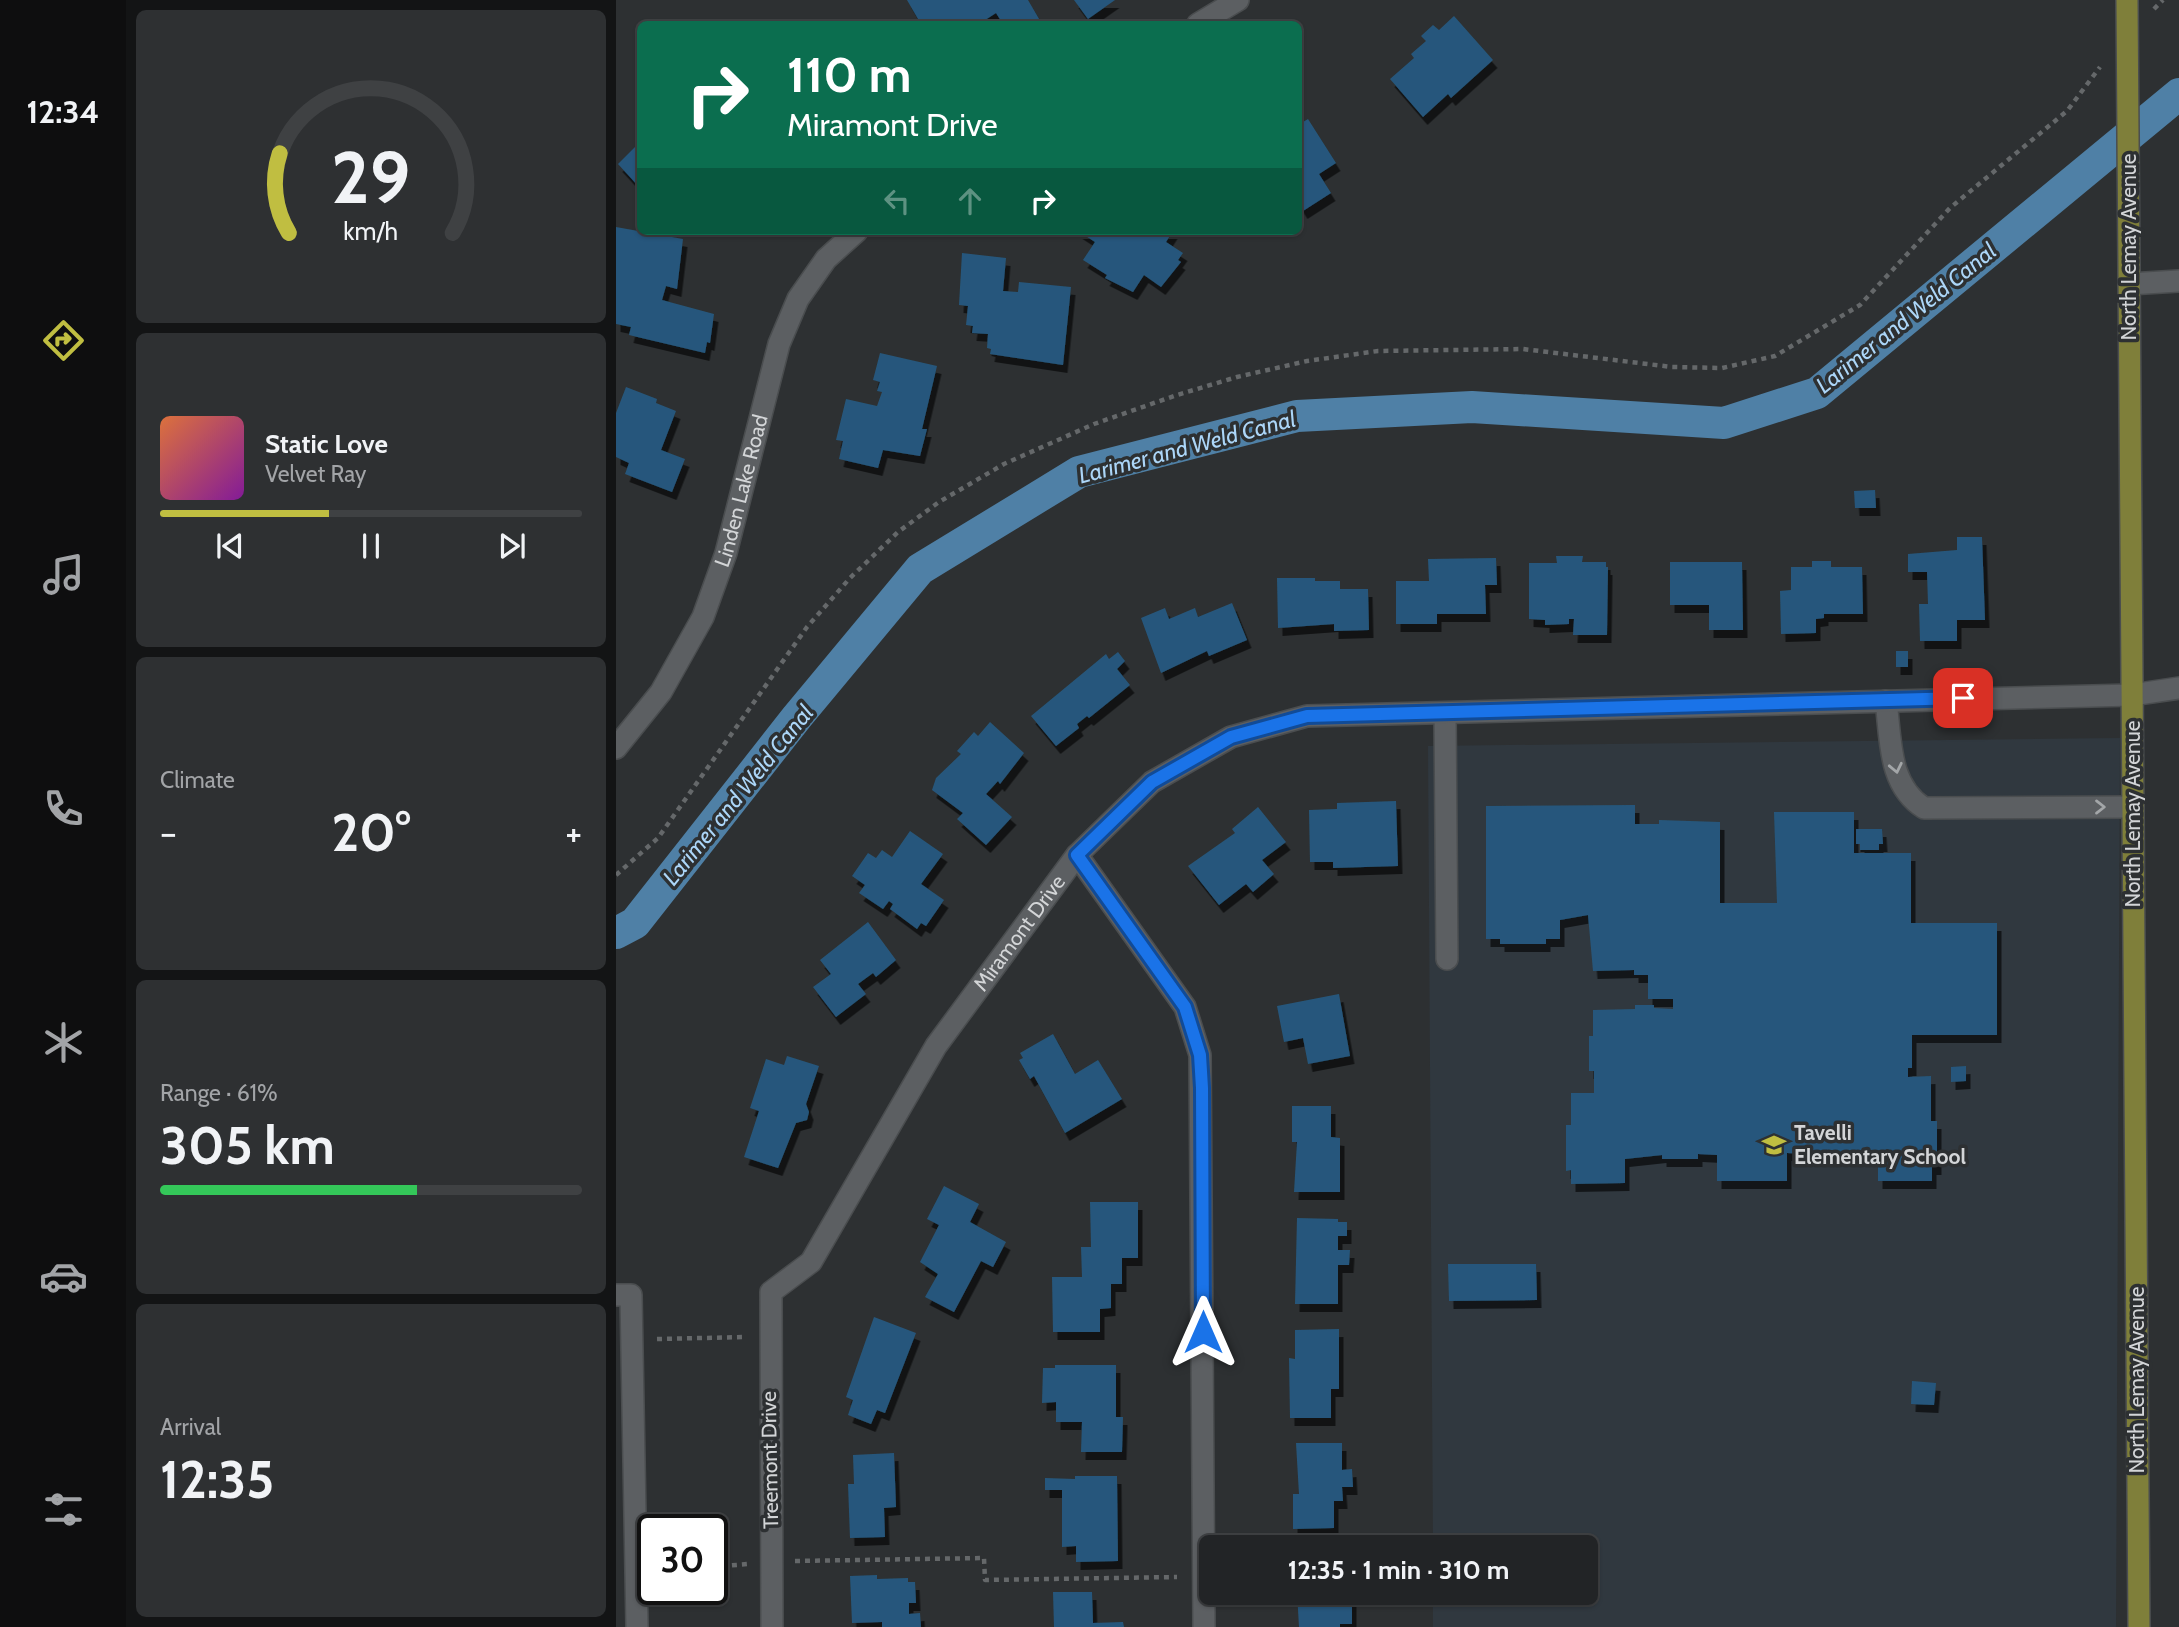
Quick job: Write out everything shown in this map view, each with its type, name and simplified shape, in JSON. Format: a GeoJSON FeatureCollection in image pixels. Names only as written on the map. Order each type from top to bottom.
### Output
{"type":"FeatureCollection","features":[{"type":"Feature","properties":{"kind":"main road","name":"North Lemay Avenue"},"geometry":{"type":"LineString","coordinates":[[2127,0],[2139,1627]]}},
{"type":"Feature","properties":{"kind":"street"},"geometry":{"type":"LineString","coordinates":[[1203,21],[1238,0]]}},
{"type":"Feature","properties":{"kind":"street","name":"Linden Lake Road"},"geometry":{"type":"LineString","coordinates":[[616,748],[661,692],[703,618],[726,553],[779,344],[798,299],[826,259],[853,235]]}},
{"type":"Feature","properties":{"kind":"street"},"geometry":{"type":"LineString","coordinates":[[2129,284],[2179,281]]}},
{"type":"Feature","properties":{"kind":"street","name":"Miramont Drive"},"geometry":{"type":"LineString","coordinates":[[771,1292],[811,1262],[936,1045],[1077,855],[1152,782],[1231,737],[1307,716],[2132,695],[2179,688]]}},
{"type":"Feature","properties":{"kind":"street"},"geometry":{"type":"LineString","coordinates":[[1886,701],[1895,775],[1909,799],[1924,808],[2133,807]]}},
{"type":"Feature","properties":{"kind":"street"},"geometry":{"type":"LineString","coordinates":[[1445,713],[1447,959]]}},
{"type":"Feature","properties":{"kind":"street"},"geometry":{"type":"LineString","coordinates":[[1077,855],[1185,1007],[1200,1055],[1204,1535]]}},
{"type":"Feature","properties":{"kind":"street","name":"Treemont Drive"},"geometry":{"type":"LineString","coordinates":[[771,1292],[769,1336],[772,1627]]}},
{"type":"Feature","properties":{"kind":"street"},"geometry":{"type":"LineString","coordinates":[[624,1295],[632,1340],[637,1627]]}},
{"type":"Feature","properties":{"kind":"street"},"geometry":{"type":"LineString","coordinates":[[1204,1605],[1204,1627]]}},
{"type":"Feature","properties":{"kind":"path"},"geometry":{"type":"LineString","coordinates":[[616,875],[658,838],[807,627],[850,578],[898,532],[929,509],[1004,464],[1094,424],[1177,395],[1284,366],[1366,353],[1523,349],[1672,367],[1722,368],[1775,356],[1860,305],[1950,208],[2067,111],[2127,34],[2163,0]]}},
{"type":"Feature","properties":{"kind":"path"},"geometry":{"type":"LineString","coordinates":[[632,1340],[769,1336]]}},
{"type":"Feature","properties":{"kind":"path"},"geometry":{"type":"LineString","coordinates":[[728,1566],[771,1562],[984,1558],[985,1580],[1199,1577]]}},
{"type":"Feature","properties":{"kind":"shaded area","name":"Tavelli Elementary School"},"geometry":{"type":"Polygon","coordinates":[[[2120,738],[2116,1627],[1433,1627],[1433,1605],[1598,1605],[1598,1535],[1433,1535],[1428,746],[2120,738]]]}},
{"type":"Feature","properties":{"kind":"building"},"geometry":{"type":"Polygon","coordinates":[[[907,0],[1028,0],[1040,21],[1001,21],[996,13],[984,21],[919,21],[907,0]]]}},
{"type":"Feature","properties":{"kind":"building"},"geometry":{"type":"Polygon","coordinates":[[[1074,0],[1115,0],[1088,19],[1074,0]]]}},
{"type":"Feature","properties":{"kind":"building"},"geometry":{"type":"Polygon","coordinates":[[[1454,16],[1493,60],[1451,98],[1448,94],[1423,117],[1390,79],[1414,58],[1411,54],[1426,41],[1421,36],[1433,25],[1439,30],[1454,16]]]}},
{"type":"Feature","properties":{"kind":"building"},"geometry":{"type":"Polygon","coordinates":[[[1308,119],[1336,163],[1319,174],[1331,193],[1303,211],[1302,209],[1302,123],[1308,119]]]}},
{"type":"Feature","properties":{"kind":"building"},"geometry":{"type":"Polygon","coordinates":[[[637,145],[637,185],[618,164],[637,145]]]}},
{"type":"Feature","properties":{"kind":"building"},"geometry":{"type":"Polygon","coordinates":[[[616,227],[637,231],[637,235],[683,239],[677,289],[666,286],[662,300],[714,314],[710,343],[707,342],[705,353],[629,335],[631,327],[616,324],[616,227]]]}},
{"type":"Feature","properties":{"kind":"building"},"geometry":{"type":"Polygon","coordinates":[[[1084,235],[1170,235],[1166,242],[1183,253],[1178,260],[1181,262],[1161,287],[1144,275],[1133,292],[1105,278],[1107,275],[1083,260],[1095,242],[1084,235]]]}},
{"type":"Feature","properties":{"kind":"building"},"geometry":{"type":"Polygon","coordinates":[[[962,253],[1006,258],[1003,291],[1018,292],[1019,282],[1071,287],[1063,365],[990,354],[991,349],[987,348],[988,334],[972,333],[973,326],[966,325],[968,306],[959,305],[962,253]]]}},
{"type":"Feature","properties":{"kind":"building"},"geometry":{"type":"Polygon","coordinates":[[[880,353],[937,366],[922,429],[927,429],[920,456],[883,450],[878,468],[839,459],[843,441],[836,440],[846,399],[877,406],[882,392],[877,391],[880,382],[873,380],[880,353]]]}},
{"type":"Feature","properties":{"kind":"building"},"geometry":{"type":"Polygon","coordinates":[[[626,387],[657,399],[656,403],[676,411],[661,450],[685,459],[672,492],[625,474],[629,463],[616,457],[616,413],[626,387]]]}},
{"type":"Feature","properties":{"kind":"building"},"geometry":{"type":"Polygon","coordinates":[[[1875,490],[1876,508],[1855,508],[1854,491],[1875,490]]]}},
{"type":"Feature","properties":{"kind":"building"},"geometry":{"type":"Polygon","coordinates":[[[1957,537],[1982,537],[1985,620],[1957,620],[1957,641],[1920,641],[1919,604],[1928,604],[1927,572],[1908,572],[1908,554],[1957,550],[1957,537]]]}},
{"type":"Feature","properties":{"kind":"building"},"geometry":{"type":"Polygon","coordinates":[[[1556,556],[1583,556],[1582,562],[1606,562],[1607,635],[1573,635],[1574,619],[1569,619],[1569,624],[1545,625],[1545,620],[1529,619],[1529,563],[1557,563],[1556,556]]]}},
{"type":"Feature","properties":{"kind":"building"},"geometry":{"type":"Polygon","coordinates":[[[1496,558],[1497,585],[1485,585],[1486,614],[1437,614],[1437,624],[1396,624],[1396,581],[1429,581],[1428,559],[1496,558]]]}},
{"type":"Feature","properties":{"kind":"building"},"geometry":{"type":"Polygon","coordinates":[[[1812,561],[1831,561],[1831,567],[1862,567],[1863,614],[1824,614],[1824,618],[1816,619],[1816,633],[1781,634],[1780,591],[1791,590],[1791,567],[1812,567],[1812,561]]]}},
{"type":"Feature","properties":{"kind":"building"},"geometry":{"type":"Polygon","coordinates":[[[1670,562],[1742,562],[1743,630],[1709,630],[1709,605],[1670,605],[1670,562]]]}},
{"type":"Feature","properties":{"kind":"building"},"geometry":{"type":"Polygon","coordinates":[[[1277,578],[1340,581],[1340,589],[1368,589],[1369,630],[1334,631],[1334,624],[1278,628],[1277,578]]]}},
{"type":"Feature","properties":{"kind":"building"},"geometry":{"type":"Polygon","coordinates":[[[1232,603],[1247,640],[1209,656],[1207,651],[1161,673],[1141,618],[1165,608],[1169,619],[1195,608],[1198,617],[1232,603]]]}},
{"type":"Feature","properties":{"kind":"building"},"geometry":{"type":"Polygon","coordinates":[[[1896,651],[1908,651],[1908,667],[1896,667],[1896,651]]]}},
{"type":"Feature","properties":{"kind":"building"},"geometry":{"type":"Polygon","coordinates":[[[1118,652],[1125,661],[1117,669],[1130,685],[1089,718],[1087,716],[1077,724],[1079,728],[1056,746],[1031,716],[1106,654],[1109,659],[1118,652]]]}},
{"type":"Feature","properties":{"kind":"building"},"geometry":{"type":"Polygon","coordinates":[[[990,722],[1024,753],[1000,784],[998,781],[986,794],[1012,817],[986,845],[957,819],[963,813],[932,790],[936,778],[961,754],[957,751],[974,732],[978,736],[990,722]]]}},
{"type":"Feature","properties":{"kind":"building"},"geometry":{"type":"Polygon","coordinates":[[[1396,801],[1398,866],[1333,868],[1333,862],[1310,862],[1309,810],[1337,809],[1337,803],[1396,801]]]}},
{"type":"Feature","properties":{"kind":"building"},"geometry":{"type":"Polygon","coordinates":[[[1635,805],[1635,824],[1659,824],[1659,820],[1720,822],[1720,903],[1777,903],[1774,812],[1854,812],[1854,853],[1911,853],[1911,923],[1997,923],[1997,1035],[1912,1035],[1912,1068],[1908,1068],[1908,1077],[1931,1076],[1931,1121],[1937,1121],[1937,1167],[1932,1167],[1932,1181],[1878,1181],[1878,1157],[1840,1153],[1840,1158],[1806,1158],[1806,1154],[1787,1153],[1787,1181],[1717,1181],[1717,1155],[1698,1154],[1698,1159],[1662,1159],[1662,1155],[1625,1159],[1625,1183],[1571,1184],[1571,1170],[1566,1171],[1566,1125],[1571,1125],[1571,1093],[1594,1093],[1594,1071],[1589,1071],[1589,1036],[1593,1036],[1593,1010],[1635,1009],[1635,1005],[1673,1009],[1673,999],[1648,999],[1648,975],[1634,975],[1634,970],[1593,971],[1588,915],[1560,920],[1560,939],[1546,939],[1546,944],[1500,944],[1500,939],[1486,939],[1486,806],[1635,805]]]}},
{"type":"Feature","properties":{"kind":"building"},"geometry":{"type":"Polygon","coordinates":[[[1258,807],[1286,842],[1262,860],[1274,874],[1253,892],[1246,884],[1219,905],[1188,866],[1235,833],[1232,829],[1258,807]]]}},
{"type":"Feature","properties":{"kind":"building"},"geometry":{"type":"Polygon","coordinates":[[[1856,829],[1882,829],[1883,844],[1879,844],[1879,850],[1860,850],[1860,844],[1856,844],[1856,829]]]}},
{"type":"Feature","properties":{"kind":"building"},"geometry":{"type":"Polygon","coordinates":[[[910,831],[943,854],[921,884],[944,900],[926,926],[921,923],[917,929],[890,909],[893,904],[889,901],[883,909],[859,893],[865,885],[852,876],[868,853],[876,858],[882,850],[892,857],[910,831]]]}},
{"type":"Feature","properties":{"kind":"building"},"geometry":{"type":"Polygon","coordinates":[[[868,922],[896,960],[876,977],[873,973],[858,984],[866,994],[836,1017],[813,987],[831,974],[820,960],[868,922]]]}},
{"type":"Feature","properties":{"kind":"building"},"geometry":{"type":"Polygon","coordinates":[[[1339,994],[1350,1056],[1308,1064],[1303,1038],[1284,1042],[1277,1006],[1339,994]]]}},
{"type":"Feature","properties":{"kind":"building"},"geometry":{"type":"Polygon","coordinates":[[[1053,1034],[1075,1074],[1098,1060],[1122,1099],[1065,1133],[1034,1076],[1030,1079],[1019,1060],[1023,1058],[1020,1053],[1053,1034]]]}},
{"type":"Feature","properties":{"kind":"building"},"geometry":{"type":"Polygon","coordinates":[[[787,1056],[819,1066],[806,1104],[809,1112],[807,1120],[796,1123],[778,1168],[744,1157],[759,1111],[750,1108],[766,1059],[784,1065],[787,1056]]]}},
{"type":"Feature","properties":{"kind":"building"},"geometry":{"type":"Polygon","coordinates":[[[1966,1066],[1966,1081],[1951,1082],[1951,1067],[1966,1066]]]}},
{"type":"Feature","properties":{"kind":"building"},"geometry":{"type":"Polygon","coordinates":[[[1292,1106],[1331,1106],[1331,1137],[1340,1138],[1340,1192],[1294,1192],[1297,1142],[1292,1142],[1292,1106]]]}},
{"type":"Feature","properties":{"kind":"building"},"geometry":{"type":"Polygon","coordinates":[[[944,1186],[979,1204],[970,1222],[1006,1242],[993,1267],[981,1261],[954,1312],[925,1297],[938,1274],[920,1262],[939,1225],[927,1219],[944,1186]]]}},
{"type":"Feature","properties":{"kind":"building"},"geometry":{"type":"Polygon","coordinates":[[[1090,1202],[1138,1202],[1138,1258],[1122,1258],[1122,1284],[1111,1284],[1111,1308],[1100,1309],[1100,1332],[1053,1332],[1052,1277],[1082,1277],[1081,1247],[1091,1247],[1090,1202]]]}},
{"type":"Feature","properties":{"kind":"building"},"geometry":{"type":"Polygon","coordinates":[[[1297,1218],[1338,1219],[1338,1222],[1347,1222],[1347,1236],[1338,1236],[1338,1250],[1350,1250],[1349,1265],[1338,1265],[1338,1304],[1295,1304],[1297,1218]]]}},
{"type":"Feature","properties":{"kind":"building"},"geometry":{"type":"Polygon","coordinates":[[[1448,1264],[1536,1264],[1537,1300],[1449,1301],[1448,1264]]]}},
{"type":"Feature","properties":{"kind":"building"},"geometry":{"type":"Polygon","coordinates":[[[874,1317],[916,1333],[885,1413],[877,1410],[871,1424],[848,1415],[853,1400],[846,1397],[874,1317]]]}},
{"type":"Feature","properties":{"kind":"building"},"geometry":{"type":"Polygon","coordinates":[[[1339,1329],[1339,1389],[1331,1389],[1331,1418],[1290,1418],[1289,1358],[1295,1359],[1295,1330],[1339,1329]]]}},
{"type":"Feature","properties":{"kind":"building"},"geometry":{"type":"Polygon","coordinates":[[[1055,1365],[1116,1365],[1116,1417],[1123,1417],[1122,1452],[1081,1452],[1082,1422],[1056,1422],[1056,1402],[1042,1403],[1043,1368],[1055,1368],[1055,1365]]]}},
{"type":"Feature","properties":{"kind":"building"},"geometry":{"type":"Polygon","coordinates":[[[1912,1381],[1936,1383],[1934,1405],[1911,1404],[1912,1381]]]}},
{"type":"Feature","properties":{"kind":"building"},"geometry":{"type":"Polygon","coordinates":[[[1296,1443],[1342,1443],[1342,1470],[1352,1469],[1353,1487],[1342,1487],[1343,1501],[1334,1501],[1334,1528],[1293,1529],[1293,1494],[1299,1494],[1296,1443]]]}},
{"type":"Feature","properties":{"kind":"building"},"geometry":{"type":"Polygon","coordinates":[[[894,1453],[896,1507],[884,1508],[885,1537],[850,1538],[848,1484],[854,1484],[853,1455],[894,1453]]]}},
{"type":"Feature","properties":{"kind":"building"},"geometry":{"type":"Polygon","coordinates":[[[1075,1476],[1117,1476],[1118,1561],[1076,1562],[1076,1546],[1062,1547],[1062,1490],[1045,1490],[1045,1478],[1075,1479],[1075,1476]]]}},
{"type":"Feature","properties":{"kind":"building"},"geometry":{"type":"Polygon","coordinates":[[[877,1575],[877,1579],[908,1578],[908,1582],[915,1582],[916,1603],[909,1603],[909,1614],[920,1613],[921,1627],[882,1627],[882,1622],[852,1623],[850,1576],[877,1575]]]}},
{"type":"Feature","properties":{"kind":"building"},"geometry":{"type":"Polygon","coordinates":[[[1053,1592],[1092,1592],[1093,1623],[1123,1622],[1124,1627],[1054,1627],[1053,1592]]]}},
{"type":"Feature","properties":{"kind":"building"},"geometry":{"type":"Polygon","coordinates":[[[1298,1605],[1352,1605],[1352,1624],[1340,1624],[1340,1627],[1299,1627],[1298,1605]]]}},
{"type":"Feature","properties":{"kind":"waterway","name":"Larimer and Weld Canal"},"geometry":{"type":"LineString","coordinates":[[616,933],[635,923],[797,717],[920,569],[1079,472],[1297,416],[1472,407],[1724,423],[1817,393],[2179,94]]}},
{"type":"Feature","properties":{"kind":"place","name":"Tavelli Elementary School"},"geometry":{"type":"Point","coordinates":[1774,1145]}},
{"type":"Feature","properties":{"kind":"route"},"geometry":{"type":"LineString","coordinates":[[1203,1332],[1202,1088],[1195,1030],[1185,1007],[1077,855],[1152,782],[1231,737],[1307,716],[1963,698]]}}]}
